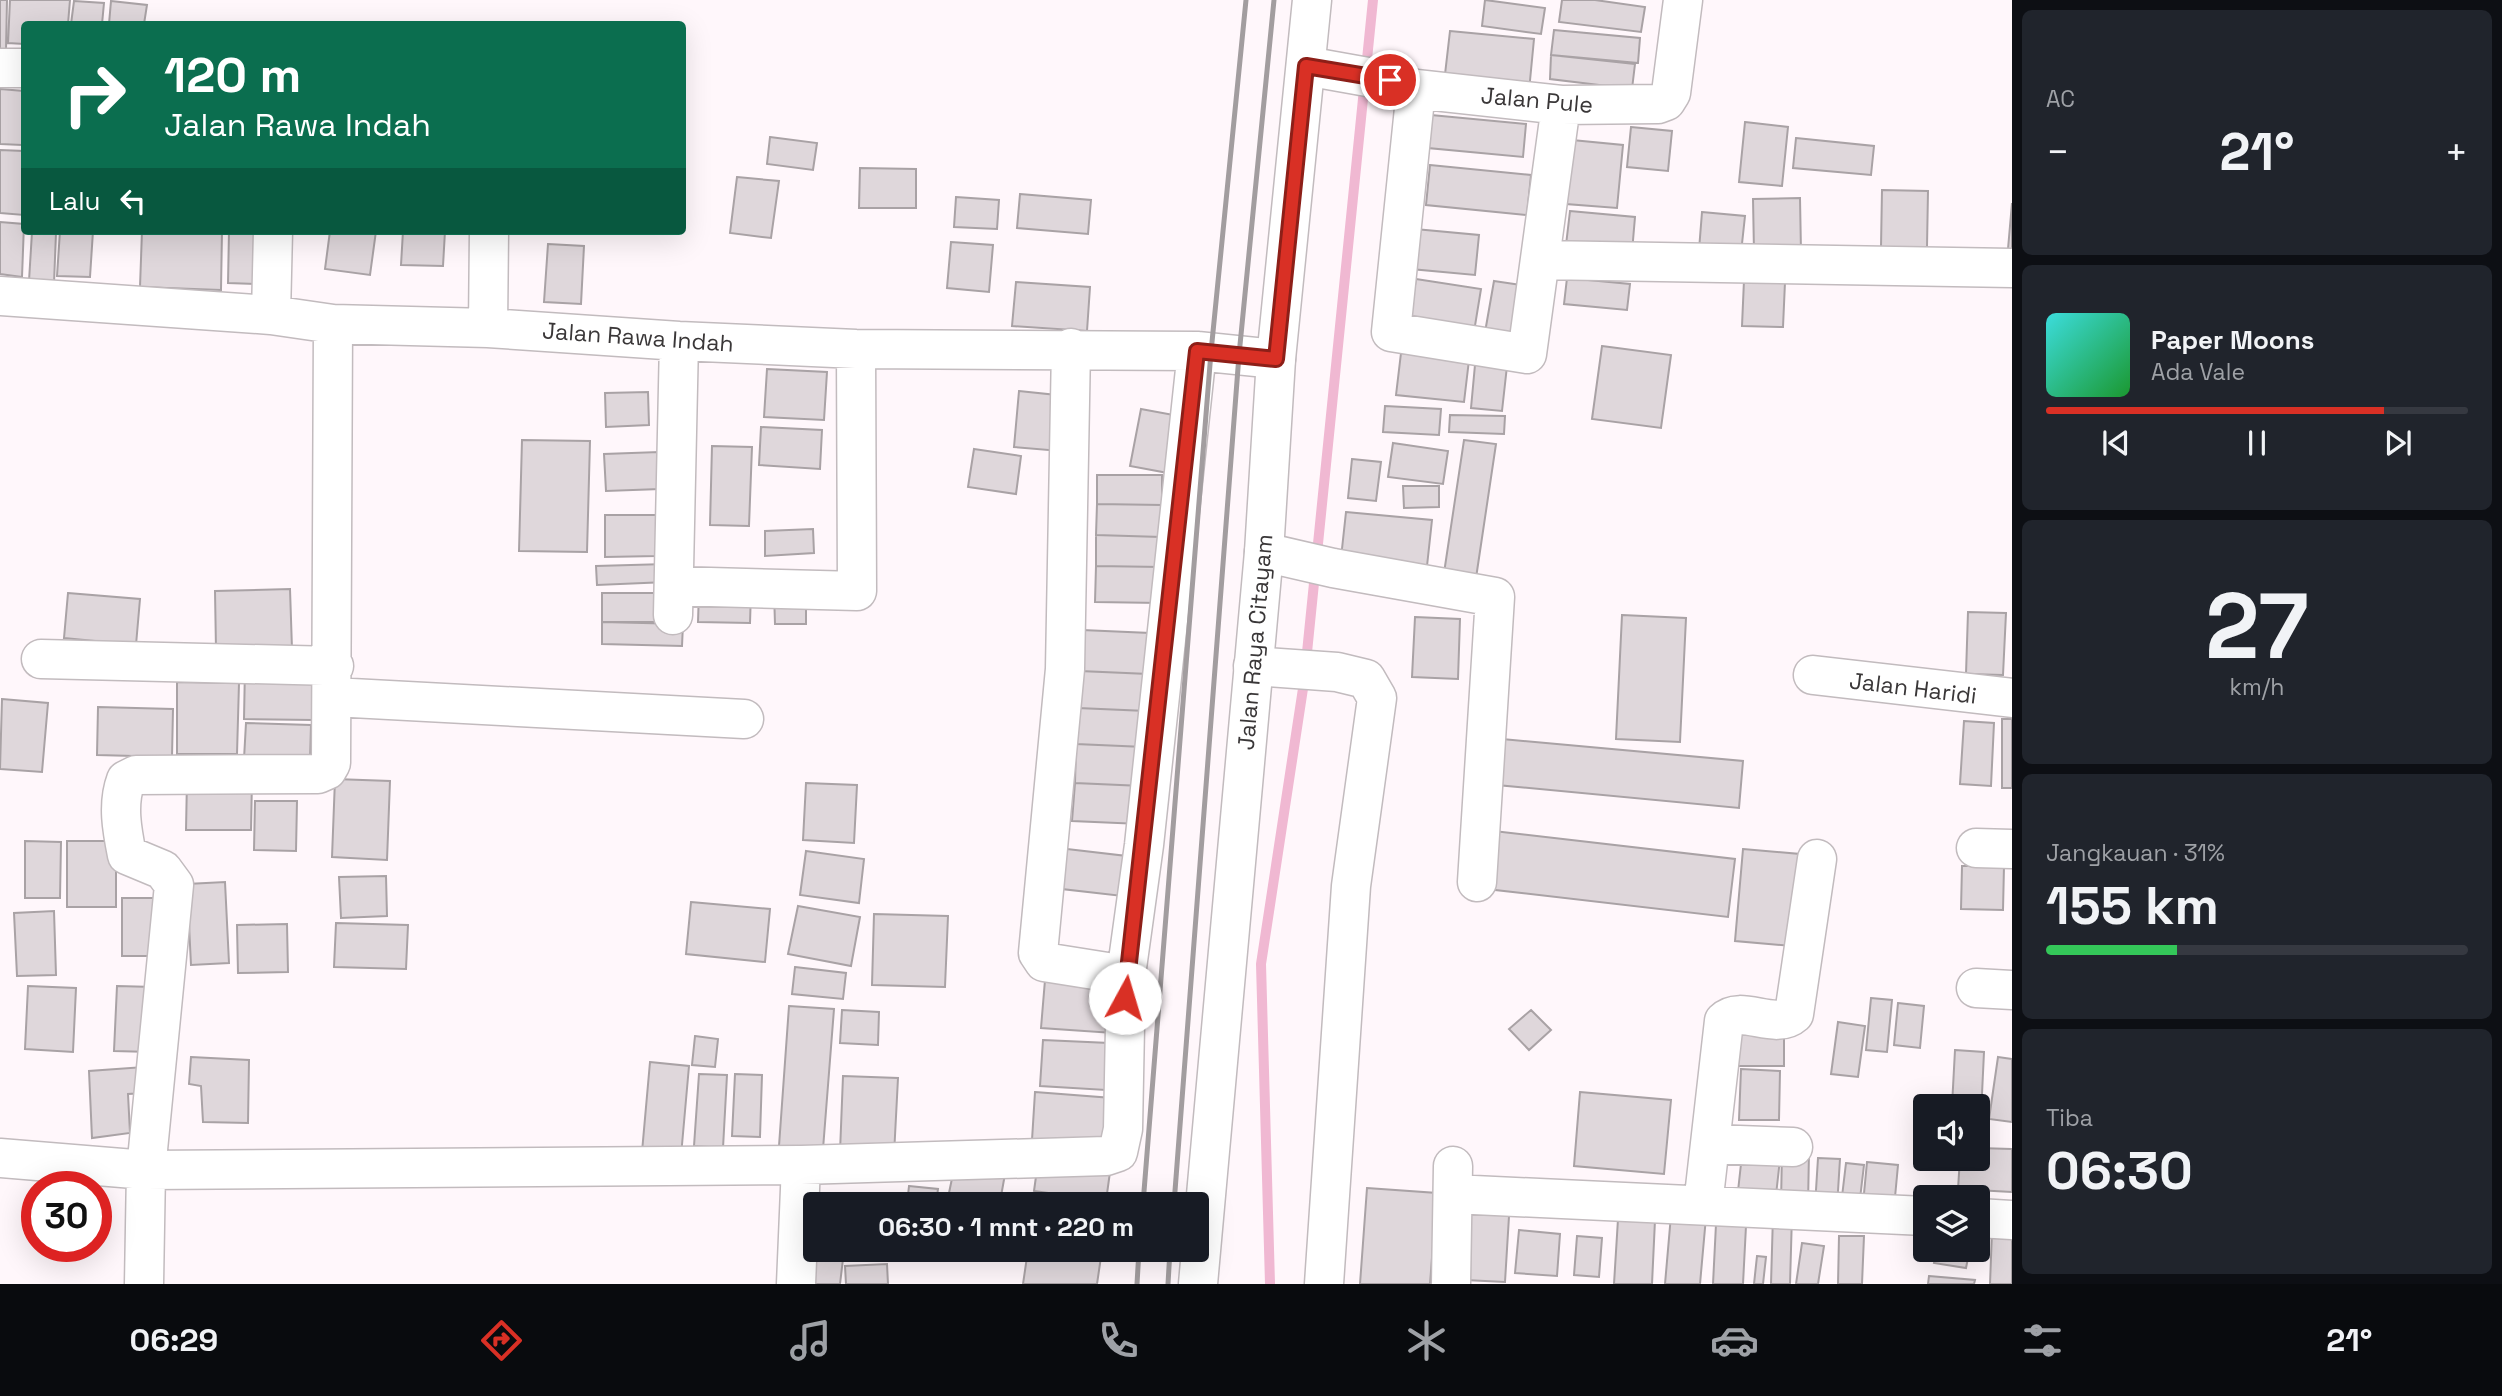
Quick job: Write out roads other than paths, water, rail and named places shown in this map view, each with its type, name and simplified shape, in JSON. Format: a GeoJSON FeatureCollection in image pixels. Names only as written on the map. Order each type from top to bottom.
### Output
{"type":"FeatureCollection","features":[{"type":"Feature","properties":{"kind":"street","name":"Jalan Raya Citayam"},"geometry":{"type":"LineString","coordinates":[[1198,1284],[1280,555],[1276,359],[1312,0]]}},
{"type":"Feature","properties":{"kind":"street","name":"Jalan Pule"},"geometry":{"type":"LineString","coordinates":[[1306,66],[1403,85],[1561,104],[1658,104],[1666,101],[1671,93],[1683,0]]}},
{"type":"Feature","properties":{"kind":"street"},"geometry":{"type":"LineString","coordinates":[[0,68],[21,68]]}},
{"type":"Feature","properties":{"kind":"street"},"geometry":{"type":"LineString","coordinates":[[1403,85],[1391,332],[1527,354],[1561,104]]}},
{"type":"Feature","properties":{"kind":"street"},"geometry":{"type":"LineString","coordinates":[[271,315],[274,235]]}},
{"type":"Feature","properties":{"kind":"street"},"geometry":{"type":"LineString","coordinates":[[488,328],[489,235]]}},
{"type":"Feature","properties":{"kind":"street"},"geometry":{"type":"LineString","coordinates":[[1541,260],[2012,268]]}},
{"type":"Feature","properties":{"kind":"street","name":"Jalan Rawa Indah"},"geometry":{"type":"LineString","coordinates":[[0,296],[271,315],[334,324],[488,328],[856,349],[1071,348],[1197,351],[1276,359]]}},
{"type":"Feature","properties":{"kind":"street"},"geometry":{"type":"LineString","coordinates":[[144,1284],[146,1170],[174,885],[163,870],[127,855],[121,824],[126,780],[136,775],[318,774],[327,770],[331,763],[334,324]]}},
{"type":"Feature","properties":{"kind":"street"},"geometry":{"type":"LineString","coordinates":[[679,341],[673,601],[858,591],[856,349]]}},
{"type":"Feature","properties":{"kind":"street"},"geometry":{"type":"LineString","coordinates":[[1071,348],[1065,669],[1038,953],[1044,962],[1126,975]]}},
{"type":"Feature","properties":{"kind":"street"},"geometry":{"type":"LineString","coordinates":[[0,1158],[146,1170],[801,1165],[1107,1156],[1118,1152],[1123,1129],[1126,975],[1144,845],[1197,351]]}},
{"type":"Feature","properties":{"kind":"street"},"geometry":{"type":"LineString","coordinates":[[1280,555],[1333,568],[1495,597],[1477,881]]}},
{"type":"Feature","properties":{"kind":"street"},"geometry":{"type":"LineString","coordinates":[[41,659],[333,681],[744,719]]}},
{"type":"Feature","properties":{"kind":"street"},"geometry":{"type":"LineString","coordinates":[[1268,667],[1337,672],[1366,679],[1377,698],[1351,886],[1324,1284]]}},
{"type":"Feature","properties":{"kind":"street","name":"Jalan Haridi"},"geometry":{"type":"LineString","coordinates":[[1814,675],[1981,697],[2012,698]]}},
{"type":"Feature","properties":{"kind":"street"},"geometry":{"type":"LineString","coordinates":[[1703,1205],[1724,1021],[1735,1016],[1784,1020],[1794,1014],[1817,859]]}},
{"type":"Feature","properties":{"kind":"street"},"geometry":{"type":"LineString","coordinates":[[1712,1144],[1793,1147]]}},
{"type":"Feature","properties":{"kind":"street"},"geometry":{"type":"LineString","coordinates":[[796,1284],[801,1165]]}},
{"type":"Feature","properties":{"kind":"street"},"geometry":{"type":"LineString","coordinates":[[1451,1284],[1453,1180],[1703,1205],[1913,1215]]}},
{"type":"Feature","properties":{"kind":"street"},"geometry":{"type":"LineString","coordinates":[[1990,1219],[2012,1220]]}},
{"type":"Feature","properties":{"kind":"waterway"},"geometry":{"type":"LineString","coordinates":[[1270,1284],[1261,964],[1304,682],[1373,0]]}},
{"type":"Feature","properties":{"kind":"railway"},"geometry":{"type":"LineString","coordinates":[[1144,1192],[1211,352],[1246,0]]}},
{"type":"Feature","properties":{"kind":"railway"},"geometry":{"type":"LineString","coordinates":[[1175,1192],[1239,355],[1274,0]]}},
{"type":"Feature","properties":{"kind":"railway"},"geometry":{"type":"LineString","coordinates":[[1137,1284],[1138,1262]]}},
{"type":"Feature","properties":{"kind":"railway"},"geometry":{"type":"LineString","coordinates":[[1168,1284],[1169,1262]]}}]}
